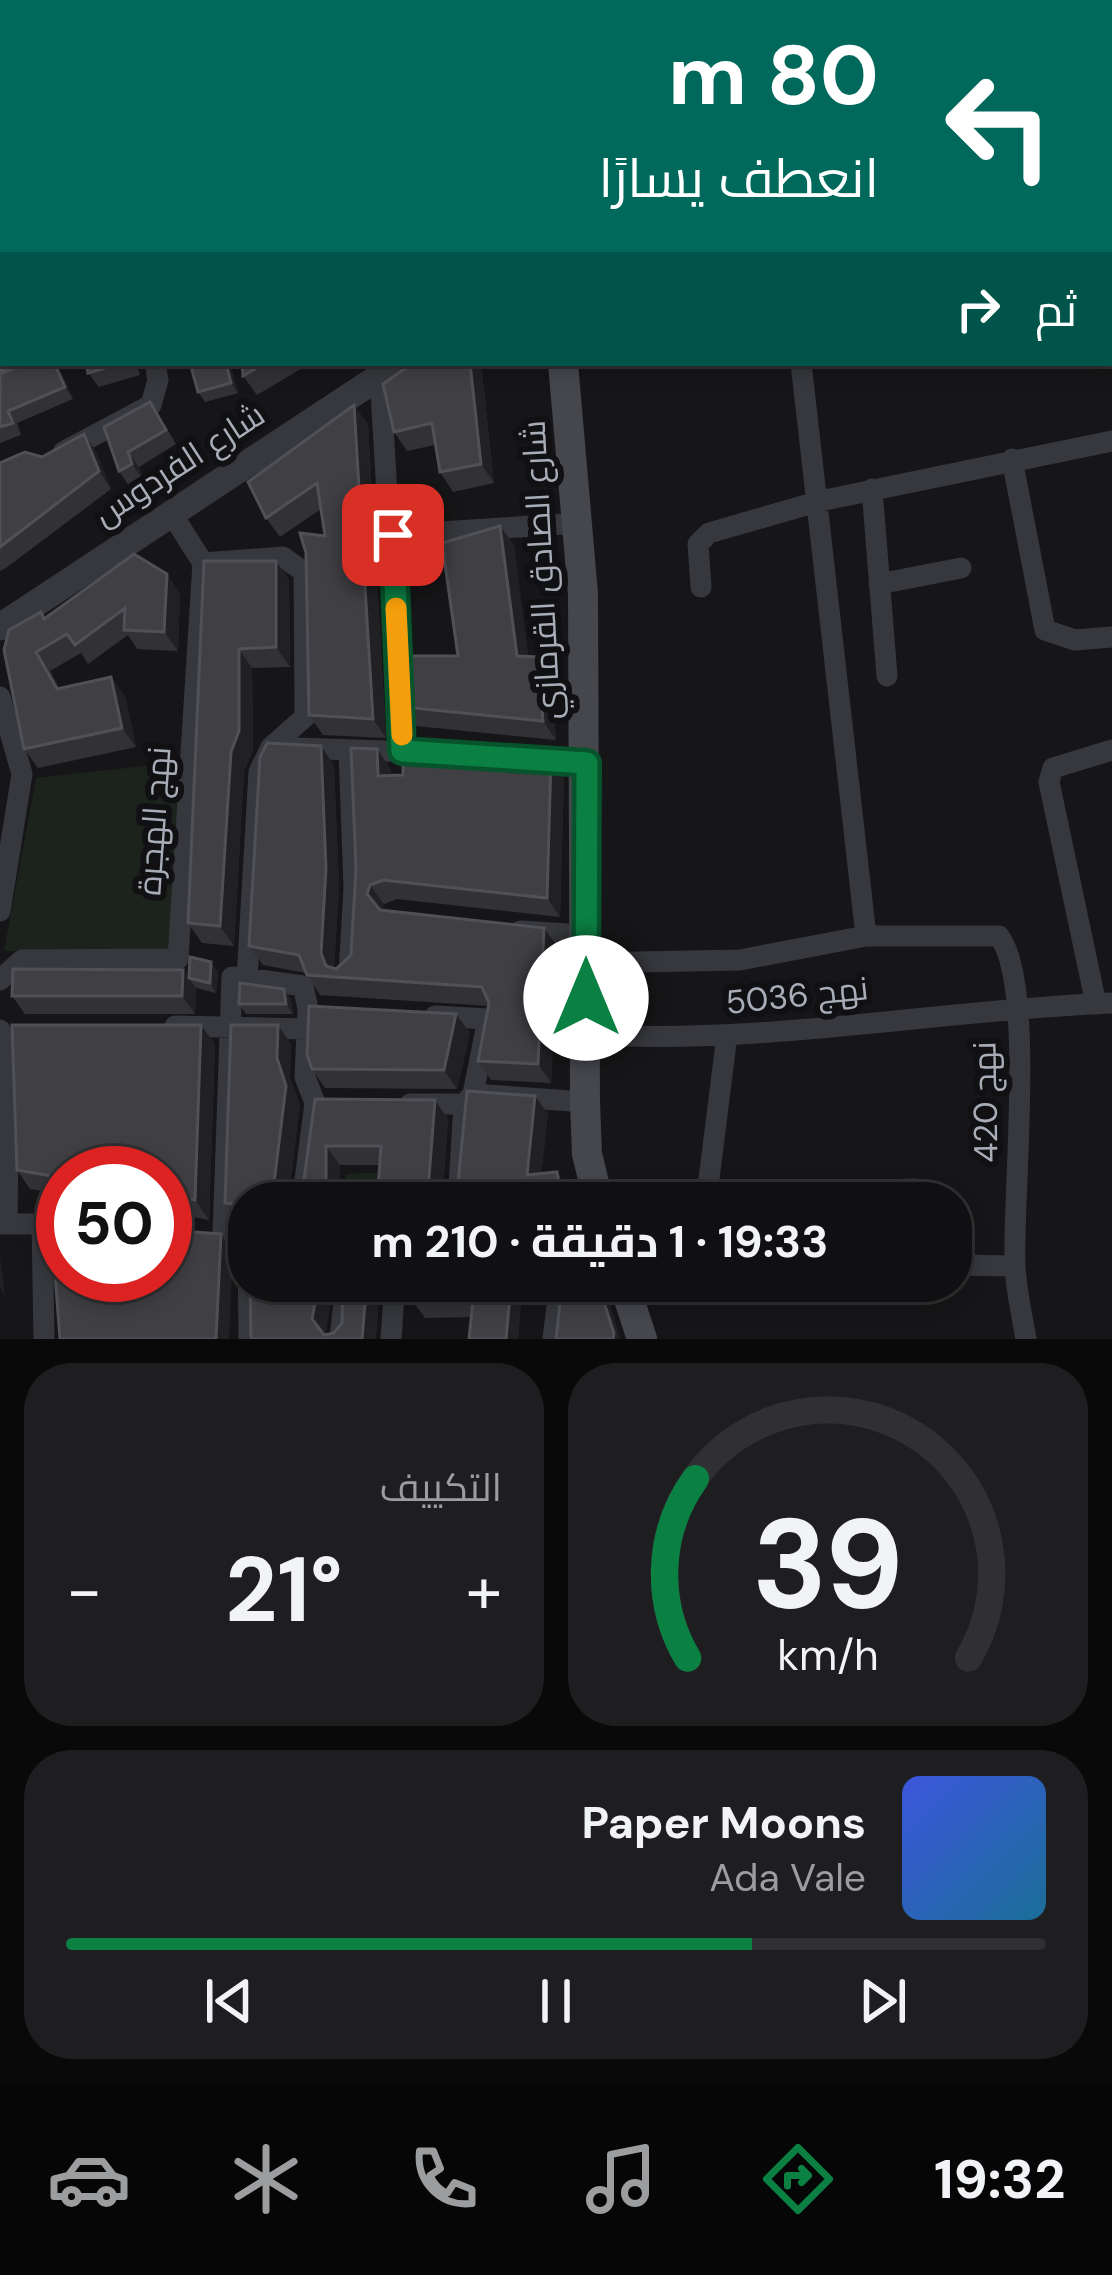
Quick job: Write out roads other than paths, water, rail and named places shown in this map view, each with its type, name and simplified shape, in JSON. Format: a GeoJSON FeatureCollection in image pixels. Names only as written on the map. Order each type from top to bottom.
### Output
{"type":"FeatureCollection","features":[{"type":"Feature","properties":{"kind":"main road","name":"شارع الصادق القرمازي"},"geometry":{"type":"LineString","coordinates":[[563,366],[580,523],[587,763],[584,1102],[594,1182]]}},
{"type":"Feature","properties":{"kind":"main road"},"geometry":{"type":"LineString","coordinates":[[630,1302],[642,1339]]}},
{"type":"Feature","properties":{"kind":"street"},"geometry":{"type":"LineString","coordinates":[[48,460],[151,405],[158,380],[156,366]]}},
{"type":"Feature","properties":{"kind":"street"},"geometry":{"type":"LineString","coordinates":[[488,927],[585,949],[740,960],[866,936],[801,366]]}},
{"type":"Feature","properties":{"kind":"street"},"geometry":{"type":"LineString","coordinates":[[390,369],[402,751]]}},
{"type":"Feature","properties":{"kind":"street","name":"شارع الفردوس"},"geometry":{"type":"LineString","coordinates":[[0,627],[390,369]]}},
{"type":"Feature","properties":{"kind":"street"},"geometry":{"type":"LineString","coordinates":[[701,587],[698,544],[709,533],[872,489],[1112,441]]}},
{"type":"Feature","properties":{"kind":"street"},"geometry":{"type":"LineString","coordinates":[[1012,459],[1045,630],[1075,640],[1112,637]]}},
{"type":"Feature","properties":{"kind":"street"},"geometry":{"type":"LineString","coordinates":[[872,489],[887,676]]}},
{"type":"Feature","properties":{"kind":"street"},"geometry":{"type":"LineString","coordinates":[[170,511],[202,563],[283,557],[304,572],[305,717],[271,747],[259,772],[247,978]]}},
{"type":"Feature","properties":{"kind":"street"},"geometry":{"type":"LineString","coordinates":[[393,535],[580,523]]}},
{"type":"Feature","properties":{"kind":"street","name":"نهج الهجرة"},"geometry":{"type":"LineString","coordinates":[[0,980],[22,960],[178,959],[202,563]]}},
{"type":"Feature","properties":{"kind":"street"},"geometry":{"type":"LineString","coordinates":[[879,584],[961,568]]}},
{"type":"Feature","properties":{"kind":"street"},"geometry":{"type":"LineString","coordinates":[[0,697],[22,774],[0,911]]}},
{"type":"Feature","properties":{"kind":"street"},"geometry":{"type":"LineString","coordinates":[[271,747],[448,754]]}},
{"type":"Feature","properties":{"kind":"street"},"geometry":{"type":"LineString","coordinates":[[1104,1004],[1049,782],[1053,768],[1066,760],[1112,750]]}},
{"type":"Feature","properties":{"kind":"street"},"geometry":{"type":"LineString","coordinates":[[349,751],[354,888],[349,974]]}},
{"type":"Feature","properties":{"kind":"street"},"geometry":{"type":"LineString","coordinates":[[494,757],[587,763]]}},
{"type":"Feature","properties":{"kind":"street","name":"نهج 420"},"geometry":{"type":"LineString","coordinates":[[866,936],[999,936],[1016,1007],[1020,1137],[1015,1265],[1025,1339]]}},
{"type":"Feature","properties":{"kind":"street"},"geometry":{"type":"LineString","coordinates":[[228,1237],[213,1235],[232,977],[303,986],[315,1016],[304,1077],[326,1103],[307,1182]]}},
{"type":"Feature","properties":{"kind":"street","name":"نهج 5036"},"geometry":{"type":"LineString","coordinates":[[585,1034],[682,1041],[1016,1007],[1104,1004]]}},
{"type":"Feature","properties":{"kind":"street"},"geometry":{"type":"LineString","coordinates":[[162,1026],[228,1027],[315,1016]]}},
{"type":"Feature","properties":{"kind":"street"},"geometry":{"type":"LineString","coordinates":[[421,1016],[488,1019],[469,1099],[460,1182]]}},
{"type":"Feature","properties":{"kind":"street"},"geometry":{"type":"LineString","coordinates":[[8,1029],[4,1224],[36,1223]]}},
{"type":"Feature","properties":{"kind":"street"},"geometry":{"type":"LineString","coordinates":[[709,1182],[727,1035]]}},
{"type":"Feature","properties":{"kind":"street"},"geometry":{"type":"LineString","coordinates":[[379,1103],[584,1102]]}},
{"type":"Feature","properties":{"kind":"street"},"geometry":{"type":"LineString","coordinates":[[972,1265],[1015,1265]]}},
{"type":"Feature","properties":{"kind":"street"},"geometry":{"type":"LineString","coordinates":[[44,1339],[47,1302]]}},
{"type":"Feature","properties":{"kind":"street"},"geometry":{"type":"LineString","coordinates":[[249,1302],[249,1339]]}},
{"type":"Feature","properties":{"kind":"street"},"geometry":{"type":"LineString","coordinates":[[340,1339],[344,1302]]}},
{"type":"Feature","properties":{"kind":"street"},"geometry":{"type":"LineString","coordinates":[[391,1339],[394,1302]]}},
{"type":"Feature","properties":{"kind":"street"},"geometry":{"type":"LineString","coordinates":[[553,1339],[557,1302]]}}]}
